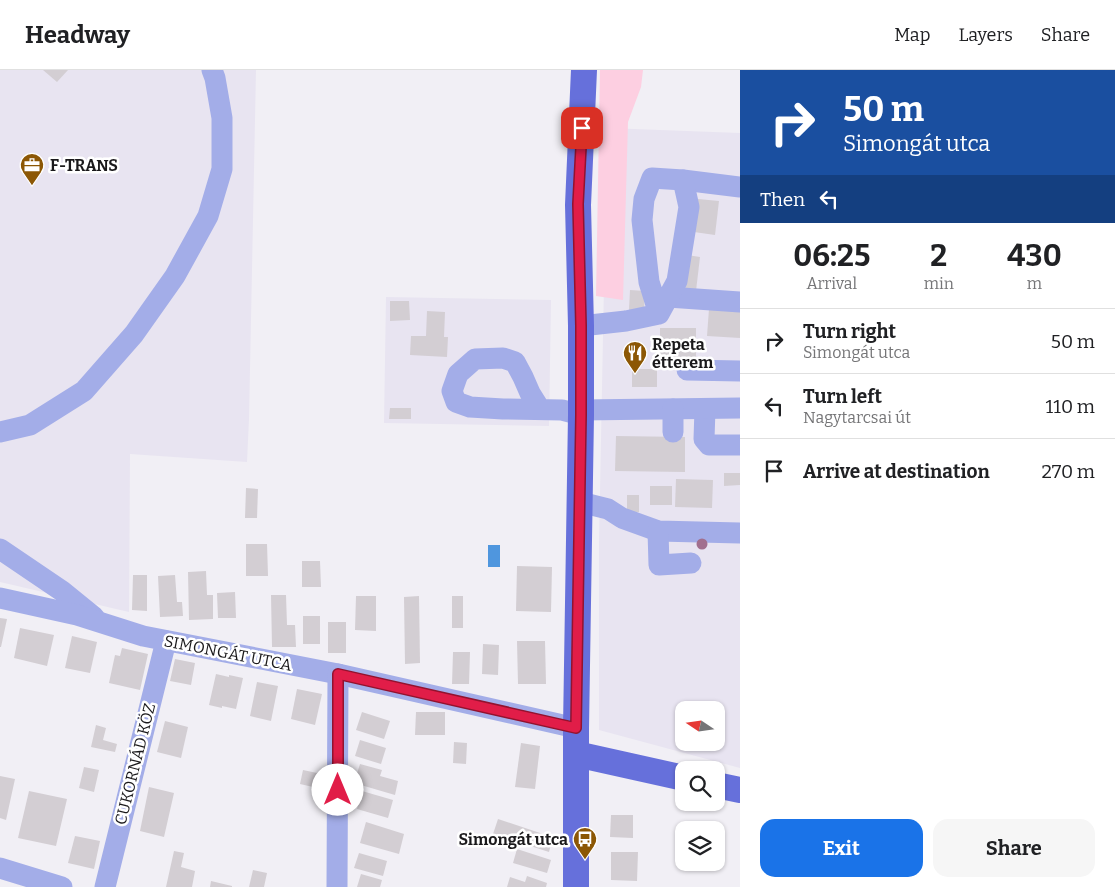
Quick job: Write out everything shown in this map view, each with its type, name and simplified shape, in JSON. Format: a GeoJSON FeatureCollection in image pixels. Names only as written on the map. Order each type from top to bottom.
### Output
{"type":"FeatureCollection","features":[{"type":"Feature","properties":{"kind":"main road"},"geometry":{"type":"LineString","coordinates":[[576,887],[576,728],[581,412],[578,204],[584,70]]}},
{"type":"Feature","properties":{"kind":"main road"},"geometry":{"type":"LineString","coordinates":[[576,754],[675,776]]}},
{"type":"Feature","properties":{"kind":"main road"},"geometry":{"type":"LineString","coordinates":[[725,787],[740,790]]}},
{"type":"Feature","properties":{"kind":"street"},"geometry":{"type":"LineString","coordinates":[[0,432],[30,425],[84,391],[134,334],[175,276],[208,216],[222,169],[222,118],[212,70]]}},
{"type":"Feature","properties":{"kind":"street"},"geometry":{"type":"LineString","coordinates":[[664,305],[649,282],[642,220],[644,198],[652,178],[740,187]]}},
{"type":"Feature","properties":{"kind":"street"},"geometry":{"type":"LineString","coordinates":[[664,305],[677,281],[689,207],[683,180]]}},
{"type":"Feature","properties":{"kind":"street"},"geometry":{"type":"LineString","coordinates":[[581,326],[626,321],[664,305],[740,302]]}},
{"type":"Feature","properties":{"kind":"street"},"geometry":{"type":"LineString","coordinates":[[687,370],[740,371]]}},
{"type":"Feature","properties":{"kind":"street"},"geometry":{"type":"LineString","coordinates":[[540,409],[581,412],[740,408]]}},
{"type":"Feature","properties":{"kind":"street"},"geometry":{"type":"LineString","coordinates":[[673,432],[674,409]]}},
{"type":"Feature","properties":{"kind":"street"},"geometry":{"type":"LineString","coordinates":[[705,409],[704,439],[709,445],[740,446]]}},
{"type":"Feature","properties":{"kind":"street"},"geometry":{"type":"LineString","coordinates":[[580,502],[608,509],[622,518],[658,531],[740,533]]}},
{"type":"Feature","properties":{"kind":"street"},"geometry":{"type":"LineString","coordinates":[[658,531],[659,565],[691,563]]}},
{"type":"Feature","properties":{"kind":"street"},"geometry":{"type":"LineString","coordinates":[[0,549],[62,591],[100,622]]}},
{"type":"Feature","properties":{"kind":"street","name":"SIMONGÁT UTCA"},"geometry":{"type":"LineString","coordinates":[[0,598],[77,615],[143,636],[338,674],[576,728]]}},
{"type":"Feature","properties":{"kind":"street","name":"CUKORNÁD KÖZ"},"geometry":{"type":"LineString","coordinates":[[104,887],[166,641]]}},
{"type":"Feature","properties":{"kind":"street"},"geometry":{"type":"LineString","coordinates":[[337,887],[338,674]]}},
{"type":"Feature","properties":{"kind":"street"},"geometry":{"type":"LineString","coordinates":[[0,868],[62,887]]}},
{"type":"Feature","properties":{"kind":"shaded area"},"geometry":{"type":"Polygon","coordinates":[[[0,70],[256,70],[247,462],[130,454],[129,612],[0,582],[0,70]]]}},
{"type":"Feature","properties":{"kind":"shaded area"},"geometry":{"type":"Polygon","coordinates":[[[600,70],[643,70],[641,87],[628,122],[623,300],[596,296],[600,70]]]}},
{"type":"Feature","properties":{"kind":"shaded area"},"geometry":{"type":"Polygon","coordinates":[[[607,128],[740,133],[740,768],[725,764],[725,761],[714,761],[677,751],[725,751],[725,701],[675,701],[675,750],[599,730],[599,544],[607,128]]]}},
{"type":"Feature","properties":{"kind":"shaded area"},"geometry":{"type":"Polygon","coordinates":[[[386,297],[551,300],[549,426],[384,423],[386,297]]]}},
{"type":"Feature","properties":{"kind":"water"},"geometry":{"type":"Polygon","coordinates":[[[488,545],[500,545],[500,567],[488,567],[488,545]]]}},
{"type":"Feature","properties":{"kind":"building"},"geometry":{"type":"Polygon","coordinates":[[[43,70],[68,70],[57,82],[43,70]]]}},
{"type":"Feature","properties":{"kind":"building"},"geometry":{"type":"Polygon","coordinates":[[[698,199],[719,201],[715,235],[694,232],[698,199]]]}},
{"type":"Feature","properties":{"kind":"building"},"geometry":{"type":"Polygon","coordinates":[[[687,255],[700,257],[696,291],[682,289],[687,255]]]}},
{"type":"Feature","properties":{"kind":"building"},"geometry":{"type":"Polygon","coordinates":[[[630,290],[645,291],[644,311],[629,310],[630,290]]]}},
{"type":"Feature","properties":{"kind":"building"},"geometry":{"type":"Polygon","coordinates":[[[390,301],[409,301],[410,320],[390,321],[390,301]]]}},
{"type":"Feature","properties":{"kind":"building"},"geometry":{"type":"Polygon","coordinates":[[[709,309],[740,311],[740,338],[707,336],[709,309]]]}},
{"type":"Feature","properties":{"kind":"building"},"geometry":{"type":"Polygon","coordinates":[[[427,311],[445,312],[444,337],[448,337],[447,357],[410,355],[411,336],[426,336],[427,311]]]}},
{"type":"Feature","properties":{"kind":"building"},"geometry":{"type":"Polygon","coordinates":[[[660,328],[696,328],[696,360],[660,361],[660,328]]]}},
{"type":"Feature","properties":{"kind":"building"},"geometry":{"type":"Polygon","coordinates":[[[632,369],[657,369],[657,387],[632,387],[632,369]]]}},
{"type":"Feature","properties":{"kind":"building"},"geometry":{"type":"Polygon","coordinates":[[[390,408],[411,408],[411,419],[389,419],[390,408]]]}},
{"type":"Feature","properties":{"kind":"building"},"geometry":{"type":"Polygon","coordinates":[[[616,436],[685,437],[685,472],[615,471],[616,436]]]}},
{"type":"Feature","properties":{"kind":"building"},"geometry":{"type":"Polygon","coordinates":[[[724,473],[740,473],[740,485],[724,486],[724,473]]]}},
{"type":"Feature","properties":{"kind":"building"},"geometry":{"type":"Polygon","coordinates":[[[676,479],[713,480],[712,508],[675,507],[676,479]]]}},
{"type":"Feature","properties":{"kind":"building"},"geometry":{"type":"Polygon","coordinates":[[[650,486],[672,486],[672,505],[650,505],[650,486]]]}},
{"type":"Feature","properties":{"kind":"building"},"geometry":{"type":"Polygon","coordinates":[[[246,488],[258,489],[257,518],[245,518],[246,488]]]}},
{"type":"Feature","properties":{"kind":"building"},"geometry":{"type":"Polygon","coordinates":[[[627,495],[639,495],[639,512],[627,512],[627,495]]]}},
{"type":"Feature","properties":{"kind":"building"},"geometry":{"type":"Polygon","coordinates":[[[246,544],[267,544],[268,576],[246,576],[246,544]]]}},
{"type":"Feature","properties":{"kind":"building"},"geometry":{"type":"Polygon","coordinates":[[[302,561],[320,561],[321,587],[302,587],[302,561]]]}},
{"type":"Feature","properties":{"kind":"building"},"geometry":{"type":"Polygon","coordinates":[[[517,566],[552,567],[551,612],[516,611],[517,566]]]}},
{"type":"Feature","properties":{"kind":"building"},"geometry":{"type":"Polygon","coordinates":[[[206,571],[207,595],[213,595],[213,619],[189,620],[188,572],[206,571]]]}},
{"type":"Feature","properties":{"kind":"building"},"geometry":{"type":"Polygon","coordinates":[[[133,575],[147,575],[147,611],[132,610],[133,575]]]}},
{"type":"Feature","properties":{"kind":"building"},"geometry":{"type":"Polygon","coordinates":[[[175,575],[177,602],[182,602],[183,616],[160,617],[158,576],[175,575]]]}},
{"type":"Feature","properties":{"kind":"building"},"geometry":{"type":"Polygon","coordinates":[[[235,592],[236,618],[218,618],[217,593],[235,592]]]}},
{"type":"Feature","properties":{"kind":"building"},"geometry":{"type":"Polygon","coordinates":[[[271,595],[286,595],[287,625],[295,625],[296,647],[272,647],[271,595]]]}},
{"type":"Feature","properties":{"kind":"building"},"geometry":{"type":"Polygon","coordinates":[[[356,596],[376,596],[376,631],[355,630],[356,596]]]}},
{"type":"Feature","properties":{"kind":"building"},"geometry":{"type":"Polygon","coordinates":[[[419,596],[420,663],[405,664],[404,597],[419,596]]]}},
{"type":"Feature","properties":{"kind":"building"},"geometry":{"type":"Polygon","coordinates":[[[452,596],[463,596],[463,628],[452,628],[452,596]]]}},
{"type":"Feature","properties":{"kind":"building"},"geometry":{"type":"Polygon","coordinates":[[[303,616],[320,616],[320,644],[303,644],[303,616]]]}},
{"type":"Feature","properties":{"kind":"building"},"geometry":{"type":"Polygon","coordinates":[[[0,618],[7,619],[1,647],[0,647],[0,618]]]}},
{"type":"Feature","properties":{"kind":"building"},"geometry":{"type":"Polygon","coordinates":[[[328,622],[346,622],[346,653],[328,653],[328,622]]]}},
{"type":"Feature","properties":{"kind":"building"},"geometry":{"type":"Polygon","coordinates":[[[20,628],[54,635],[47,666],[14,658],[20,628]]]}},
{"type":"Feature","properties":{"kind":"building"},"geometry":{"type":"Polygon","coordinates":[[[72,636],[97,642],[90,673],[65,668],[72,636]]]}},
{"type":"Feature","properties":{"kind":"building"},"geometry":{"type":"Polygon","coordinates":[[[517,641],[545,641],[546,684],[518,684],[517,641]]]}},
{"type":"Feature","properties":{"kind":"building"},"geometry":{"type":"Polygon","coordinates":[[[483,644],[499,645],[498,675],[482,674],[483,644]]]}},
{"type":"Feature","properties":{"kind":"building"},"geometry":{"type":"Polygon","coordinates":[[[122,648],[148,654],[140,690],[109,683],[115,655],[120,656],[122,648]]]}},
{"type":"Feature","properties":{"kind":"building"},"geometry":{"type":"Polygon","coordinates":[[[453,652],[470,652],[469,684],[452,684],[453,652]]]}},
{"type":"Feature","properties":{"kind":"building"},"geometry":{"type":"Polygon","coordinates":[[[175,659],[195,663],[191,685],[170,681],[175,659]]]}},
{"type":"Feature","properties":{"kind":"building"},"geometry":{"type":"Polygon","coordinates":[[[216,674],[243,678],[236,709],[209,705],[216,674]]]}},
{"type":"Feature","properties":{"kind":"building"},"geometry":{"type":"Polygon","coordinates":[[[257,682],[278,686],[271,721],[250,716],[257,682]]]}},
{"type":"Feature","properties":{"kind":"building"},"geometry":{"type":"Polygon","coordinates":[[[297,689],[322,694],[315,725],[291,719],[297,689]]]}},
{"type":"Feature","properties":{"kind":"building"},"geometry":{"type":"Polygon","coordinates":[[[362,712],[390,721],[384,739],[356,730],[362,712]]]}},
{"type":"Feature","properties":{"kind":"building"},"geometry":{"type":"Polygon","coordinates":[[[416,712],[445,712],[445,735],[415,735],[416,712]]]}},
{"type":"Feature","properties":{"kind":"building"},"geometry":{"type":"Polygon","coordinates":[[[165,721],[188,727],[181,758],[157,752],[165,721]]]}},
{"type":"Feature","properties":{"kind":"building"},"geometry":{"type":"Polygon","coordinates":[[[96,725],[106,728],[103,740],[117,744],[115,752],[91,747],[96,725]]]}},
{"type":"Feature","properties":{"kind":"building"},"geometry":{"type":"Polygon","coordinates":[[[360,740],[386,748],[381,764],[355,756],[360,740]]]}},
{"type":"Feature","properties":{"kind":"building"},"geometry":{"type":"Polygon","coordinates":[[[454,742],[467,743],[466,764],[453,763],[454,742]]]}},
{"type":"Feature","properties":{"kind":"building"},"geometry":{"type":"Polygon","coordinates":[[[521,743],[540,746],[535,789],[515,787],[521,743]]]}},
{"type":"Feature","properties":{"kind":"building"},"geometry":{"type":"Polygon","coordinates":[[[360,764],[382,770],[380,776],[398,781],[395,795],[354,783],[360,764]]]}},
{"type":"Feature","properties":{"kind":"building"},"geometry":{"type":"Polygon","coordinates":[[[84,767],[99,770],[94,792],[79,788],[84,767]]]}},
{"type":"Feature","properties":{"kind":"building"},"geometry":{"type":"Polygon","coordinates":[[[303,770],[317,773],[313,787],[300,784],[303,770]]]}},
{"type":"Feature","properties":{"kind":"building"},"geometry":{"type":"Polygon","coordinates":[[[0,776],[15,779],[6,820],[0,818],[0,776]]]}},
{"type":"Feature","properties":{"kind":"building"},"geometry":{"type":"Polygon","coordinates":[[[149,787],[174,793],[164,837],[140,831],[149,787]]]}},
{"type":"Feature","properties":{"kind":"building"},"geometry":{"type":"Polygon","coordinates":[[[29,791],[67,799],[56,846],[18,838],[29,791]]]}},
{"type":"Feature","properties":{"kind":"building"},"geometry":{"type":"Polygon","coordinates":[[[362,791],[393,800],[388,818],[357,809],[362,791]]]}},
{"type":"Feature","properties":{"kind":"building"},"geometry":{"type":"Polygon","coordinates":[[[611,815],[633,815],[633,838],[610,837],[611,815]]]}},
{"type":"Feature","properties":{"kind":"building"},"geometry":{"type":"Polygon","coordinates":[[[498,819],[546,835],[545,837],[552,840],[549,852],[493,834],[498,819]]]}},
{"type":"Feature","properties":{"kind":"building"},"geometry":{"type":"Polygon","coordinates":[[[366,822],[404,834],[399,854],[360,843],[366,822]]]}},
{"type":"Feature","properties":{"kind":"building"},"geometry":{"type":"Polygon","coordinates":[[[75,836],[100,841],[94,869],[68,863],[75,836]]]}},
{"type":"Feature","properties":{"kind":"building"},"geometry":{"type":"Polygon","coordinates":[[[517,849],[551,860],[547,873],[513,863],[517,849]]]}},
{"type":"Feature","properties":{"kind":"building"},"geometry":{"type":"Polygon","coordinates":[[[174,851],[184,853],[181,867],[195,871],[192,887],[166,887],[174,851]]]}},
{"type":"Feature","properties":{"kind":"building"},"geometry":{"type":"Polygon","coordinates":[[[611,852],[638,852],[637,881],[611,880],[611,852]]]}},
{"type":"Feature","properties":{"kind":"building"},"geometry":{"type":"Polygon","coordinates":[[[359,853],[387,861],[383,876],[354,868],[359,853]]]}},
{"type":"Feature","properties":{"kind":"building"},"geometry":{"type":"Polygon","coordinates":[[[253,870],[267,873],[264,887],[249,887],[253,870]]]}},
{"type":"Feature","properties":{"kind":"building"},"geometry":{"type":"Polygon","coordinates":[[[361,874],[382,880],[380,887],[357,887],[361,874]]]}},
{"type":"Feature","properties":{"kind":"building"},"geometry":{"type":"Polygon","coordinates":[[[527,876],[547,883],[546,887],[507,887],[510,877],[525,882],[527,876]]]}},
{"type":"Feature","properties":{"kind":"building"},"geometry":{"type":"Polygon","coordinates":[[[211,881],[232,886],[232,887],[210,887],[211,881]]]}},
{"type":"Feature","properties":{"kind":"place","name":"F-TRANS"},"geometry":{"type":"Point","coordinates":[32,186]}},
{"type":"Feature","properties":{"kind":"place","name":"Repeta étterem"},"geometry":{"type":"Point","coordinates":[635,374]}},
{"type":"Feature","properties":{"kind":"place","name":"Simongát utca"},"geometry":{"type":"Point","coordinates":[585,860]}},
{"type":"Feature","properties":{"kind":"route"},"geometry":{"type":"LineString","coordinates":[[338,790],[338,674],[576,728],[581,415],[578,204],[582,128]]}}]}
